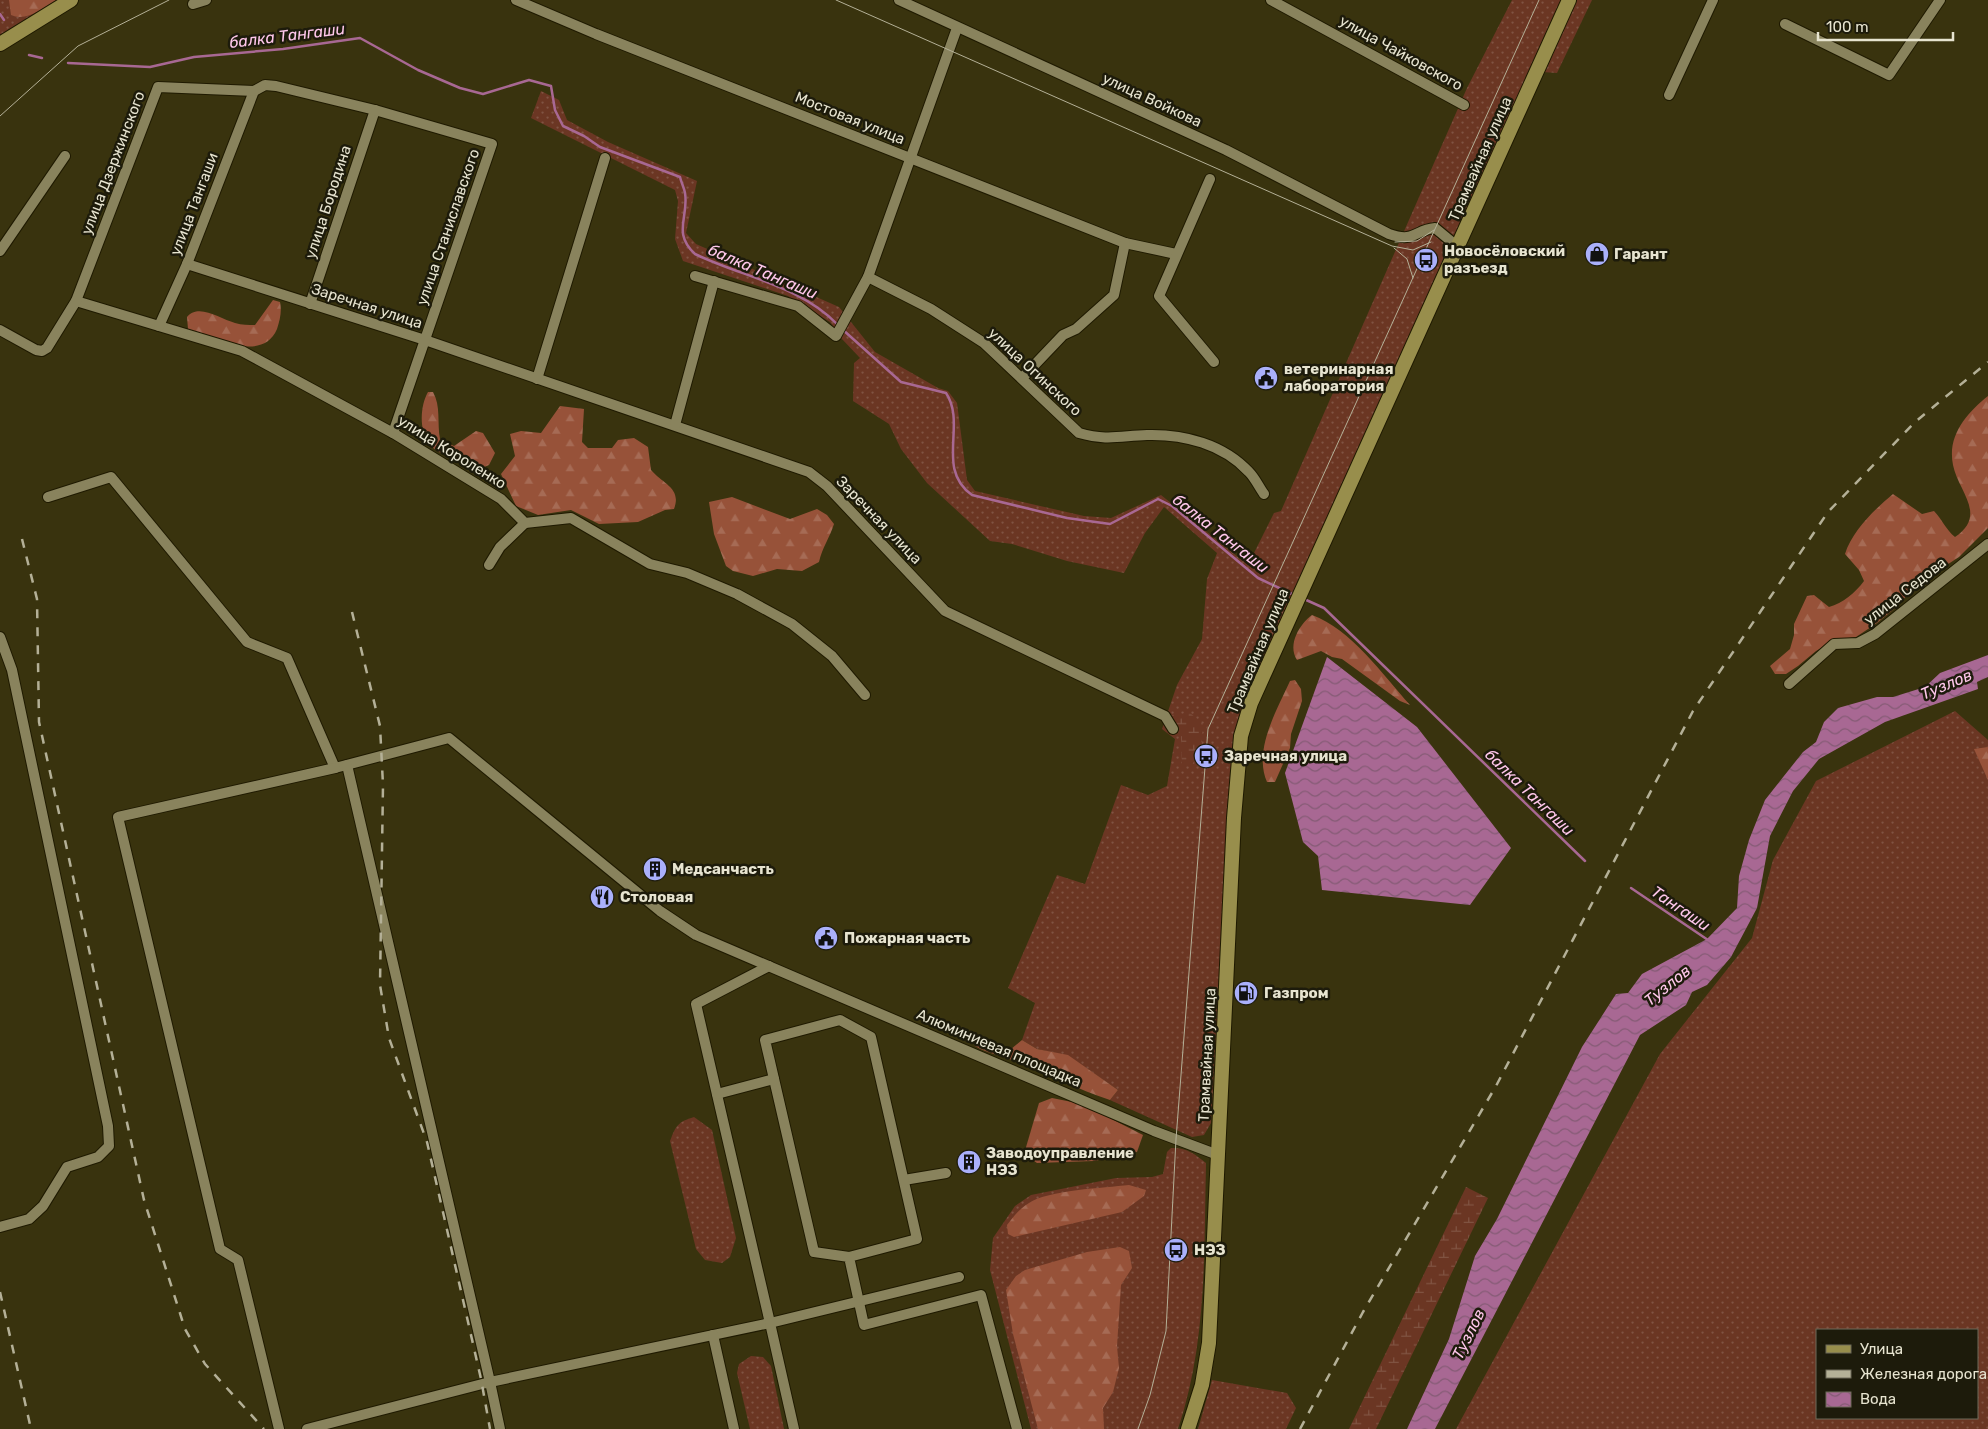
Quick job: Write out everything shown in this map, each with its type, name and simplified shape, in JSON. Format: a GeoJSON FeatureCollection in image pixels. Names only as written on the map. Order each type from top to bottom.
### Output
{"type":"FeatureCollection","features":[{"type":"Feature","properties":{"kind":"main road"},"geometry":{"type":"LineString","coordinates":[[3,42],[71,0]]}},
{"type":"Feature","properties":{"kind":"main road","name":"Трамвайная улица"},"geometry":{"type":"LineString","coordinates":[[1188,1429],[1202,1385],[1209,1343],[1234,818],[1241,736],[1251,703],[1569,0]]}},
{"type":"Feature","properties":{"kind":"street"},"geometry":{"type":"LineString","coordinates":[[193,4],[206,0]]}},
{"type":"Feature","properties":{"kind":"street","name":"Мостовая улица"},"geometry":{"type":"LineString","coordinates":[[516,0],[1125,243],[1176,254]]}},
{"type":"Feature","properties":{"kind":"street","name":"улица Войкова"},"geometry":{"type":"LineString","coordinates":[[899,0],[1226,150],[1389,234],[1402,239],[1414,237],[1429,229],[1436,228],[1458,246]]}},
{"type":"Feature","properties":{"kind":"street","name":"улица Чайковского"},"geometry":{"type":"LineString","coordinates":[[1271,0],[1464,105]]}},
{"type":"Feature","properties":{"kind":"street"},"geometry":{"type":"LineString","coordinates":[[1669,95],[1713,0]]}},
{"type":"Feature","properties":{"kind":"street"},"geometry":{"type":"LineString","coordinates":[[1785,24],[1888,75],[1939,0]]}},
{"type":"Feature","properties":{"kind":"street"},"geometry":{"type":"LineString","coordinates":[[695,276],[798,306],[836,336],[868,277],[958,28]]}},
{"type":"Feature","properties":{"kind":"street","name":"улица Дзержинского"},"geometry":{"type":"LineString","coordinates":[[0,330],[42,351],[48,348],[76,301],[158,87],[254,91],[265,86],[276,86],[375,110],[492,144]]}},
{"type":"Feature","properties":{"kind":"street","name":"улица Тангаши"},"geometry":{"type":"LineString","coordinates":[[159,326],[186,264],[254,91]]}},
{"type":"Feature","properties":{"kind":"street","name":"улица Бородина"},"geometry":{"type":"LineString","coordinates":[[310,304],[375,110]]}},
{"type":"Feature","properties":{"kind":"street","name":"улица Станиславского"},"geometry":{"type":"LineString","coordinates":[[393,433],[492,144]]}},
{"type":"Feature","properties":{"kind":"street"},"geometry":{"type":"LineString","coordinates":[[0,251],[65,156]]}},
{"type":"Feature","properties":{"kind":"street"},"geometry":{"type":"LineString","coordinates":[[537,379],[605,158]]}},
{"type":"Feature","properties":{"kind":"street"},"geometry":{"type":"LineString","coordinates":[[1210,180],[1159,296],[1214,362]]}},
{"type":"Feature","properties":{"kind":"street"},"geometry":{"type":"LineString","coordinates":[[1023,377],[1063,334],[1076,329],[1114,295],[1125,243]]}},
{"type":"Feature","properties":{"kind":"street","name":"Заречная улица"},"geometry":{"type":"LineString","coordinates":[[186,264],[425,340],[809,472],[827,486],[944,611],[1165,716],[1173,729]]}},
{"type":"Feature","properties":{"kind":"street","name":"улица Огинского"},"geometry":{"type":"LineString","coordinates":[[868,277],[946,318],[984,343],[1023,377],[1079,433],[1100,439],[1149,435],[1199,441],[1223,451],[1250,472],[1264,494]]}},
{"type":"Feature","properties":{"kind":"street"},"geometry":{"type":"LineString","coordinates":[[675,425],[714,281]]}},
{"type":"Feature","properties":{"kind":"street","name":"улица Короленко"},"geometry":{"type":"LineString","coordinates":[[76,301],[242,351],[393,433],[501,499],[525,522]]}},
{"type":"Feature","properties":{"kind":"street"},"geometry":{"type":"LineString","coordinates":[[48,497],[111,477],[248,642],[287,658],[335,768]]}},
{"type":"Feature","properties":{"kind":"street"},"geometry":{"type":"LineString","coordinates":[[488,565],[500,547],[525,522],[571,518],[650,564],[687,573],[737,594],[792,624],[832,656],[865,695]]}},
{"type":"Feature","properties":{"kind":"street","name":"улица Седова"},"geometry":{"type":"LineString","coordinates":[[1789,684],[1834,644],[1858,643],[1874,634],[1988,544]]}},
{"type":"Feature","properties":{"kind":"street"},"geometry":{"type":"LineString","coordinates":[[0,637],[14,680],[108,1126],[108,1146],[98,1157],[67,1167],[43,1206],[29,1219],[0,1227]]}},
{"type":"Feature","properties":{"kind":"street","name":"Алюминиевая площадка"},"geometry":{"type":"LineString","coordinates":[[347,765],[449,738],[660,910],[696,934],[1154,1131],[1218,1154]]}},
{"type":"Feature","properties":{"kind":"street"},"geometry":{"type":"LineString","coordinates":[[279,1429],[238,1260],[220,1249],[118,816],[347,765],[500,1429]]}},
{"type":"Feature","properties":{"kind":"street"},"geometry":{"type":"LineString","coordinates":[[769,966],[696,1004],[794,1429]]}},
{"type":"Feature","properties":{"kind":"street"},"geometry":{"type":"LineString","coordinates":[[840,1020],[871,1037],[904,1180],[917,1239],[848,1257],[814,1252],[765,1040],[840,1020]]}},
{"type":"Feature","properties":{"kind":"street"},"geometry":{"type":"LineString","coordinates":[[717,1094],[774,1078]]}},
{"type":"Feature","properties":{"kind":"street"},"geometry":{"type":"LineString","coordinates":[[904,1180],[946,1173]]}},
{"type":"Feature","properties":{"kind":"street"},"geometry":{"type":"LineString","coordinates":[[848,1257],[864,1325],[981,1295],[1018,1429]]}},
{"type":"Feature","properties":{"kind":"street"},"geometry":{"type":"LineString","coordinates":[[307,1429],[490,1382],[770,1323],[959,1277]]}},
{"type":"Feature","properties":{"kind":"street"},"geometry":{"type":"LineString","coordinates":[[712,1335],[734,1429]]}},
{"type":"Feature","properties":{"kind":"green space"},"geometry":{"type":"Polygon","coordinates":[[[0,0],[57,0],[0,38],[0,0]]]}},
{"type":"Feature","properties":{"kind":"green space"},"geometry":{"type":"Polygon","coordinates":[[[9,0],[56,0],[35,13],[17,17],[11,15],[9,0]]]}},
{"type":"Feature","properties":{"kind":"green space"},"geometry":{"type":"Polygon","coordinates":[[[1512,0],[1564,0],[1235,735],[1211,1123],[1204,1135],[1192,1137],[1110,1100],[1118,1090],[1068,1056],[1037,1049],[1022,1040],[1035,1003],[1008,988],[1057,875],[1085,884],[1121,785],[1148,795],[1167,786],[1175,739],[1162,729],[1177,685],[1202,639],[1207,579],[1217,553],[1164,507],[1145,533],[1124,573],[1067,561],[1012,544],[990,541],[927,483],[901,449],[889,424],[853,401],[854,363],[860,358],[842,339],[830,322],[788,296],[683,261],[675,239],[678,201],[675,190],[531,118],[541,91],[559,100],[567,120],[608,142],[697,181],[686,233],[696,244],[839,307],[875,352],[938,388],[948,391],[957,403],[967,480],[975,491],[1084,516],[1111,518],[1161,495],[1248,565],[1274,513],[1281,511],[1467,88],[1512,0]]]}},
{"type":"Feature","properties":{"kind":"green space"},"geometry":{"type":"Polygon","coordinates":[[[1575,0],[1592,0],[1557,73],[1542,72],[1575,0]]]}},
{"type":"Feature","properties":{"kind":"green space"},"geometry":{"type":"Polygon","coordinates":[[[273,300],[280,302],[281,312],[278,326],[270,339],[260,345],[236,345],[188,329],[187,317],[197,311],[210,313],[238,324],[255,325],[273,300]]]}},
{"type":"Feature","properties":{"kind":"green space"},"geometry":{"type":"Polygon","coordinates":[[[428,392],[433,392],[437,403],[440,439],[454,446],[476,431],[483,433],[495,453],[489,465],[478,468],[467,465],[444,455],[429,444],[422,425],[423,404],[428,392]]]}},
{"type":"Feature","properties":{"kind":"green space"},"geometry":{"type":"Polygon","coordinates":[[[1988,396],[1988,528],[1959,557],[1913,587],[1899,605],[1877,623],[1856,637],[1835,640],[1816,651],[1786,674],[1775,674],[1770,666],[1790,649],[1794,635],[1794,624],[1807,596],[1814,595],[1829,607],[1848,597],[1864,581],[1859,570],[1845,554],[1848,545],[1872,514],[1893,494],[1922,514],[1934,511],[1955,537],[1965,529],[1970,511],[1953,465],[1953,444],[1956,434],[1966,417],[1988,396]]]}},
{"type":"Feature","properties":{"kind":"green space"},"geometry":{"type":"Polygon","coordinates":[[[560,406],[584,409],[582,442],[588,448],[612,448],[618,440],[634,438],[648,447],[651,470],[673,491],[676,502],[674,509],[665,510],[638,522],[599,524],[571,510],[538,515],[516,506],[501,474],[515,456],[510,434],[521,431],[541,433],[560,406]]]}},
{"type":"Feature","properties":{"kind":"green space"},"geometry":{"type":"Polygon","coordinates":[[[732,497],[790,519],[817,509],[827,515],[834,524],[819,562],[802,571],[777,569],[753,576],[733,571],[726,566],[714,534],[709,502],[732,497]]]}},
{"type":"Feature","properties":{"kind":"green space"},"geometry":{"type":"Polygon","coordinates":[[[1312,615],[1340,631],[1353,642],[1366,654],[1410,705],[1400,701],[1342,659],[1332,657],[1321,651],[1297,660],[1293,647],[1296,635],[1312,615]]]}},
{"type":"Feature","properties":{"kind":"green space"},"geometry":{"type":"Polygon","coordinates":[[[1295,680],[1301,689],[1302,701],[1291,734],[1290,748],[1275,782],[1267,782],[1263,770],[1263,757],[1268,730],[1290,681],[1295,680]]]}},
{"type":"Feature","properties":{"kind":"green space"},"geometry":{"type":"Polygon","coordinates":[[[1955,711],[1988,740],[1988,1429],[1456,1429],[1660,1054],[1752,938],[1773,860],[1816,781],[1955,711]]]}},
{"type":"Feature","properties":{"kind":"green space"},"geometry":{"type":"Polygon","coordinates":[[[1190,713],[1203,724],[1200,763],[1182,765],[1181,736],[1171,715],[1190,713]]]}},
{"type":"Feature","properties":{"kind":"green space"},"geometry":{"type":"Polygon","coordinates":[[[1988,747],[1988,780],[1974,749],[1988,747]]]}},
{"type":"Feature","properties":{"kind":"green space"},"geometry":{"type":"Polygon","coordinates":[[[970,1032],[1010,1050],[1022,1040],[1037,1049],[1068,1055],[1118,1090],[1110,1100],[1085,1091],[975,1046],[970,1032]]]}},
{"type":"Feature","properties":{"kind":"green space"},"geometry":{"type":"Polygon","coordinates":[[[1052,1098],[1082,1104],[1143,1135],[1137,1152],[1094,1161],[1037,1163],[1024,1154],[1039,1103],[1052,1098]]]}},
{"type":"Feature","properties":{"kind":"green space"},"geometry":{"type":"Polygon","coordinates":[[[694,1117],[712,1130],[736,1238],[730,1257],[722,1263],[705,1260],[696,1249],[670,1141],[678,1125],[694,1117]]]}},
{"type":"Feature","properties":{"kind":"green space"},"geometry":{"type":"Polygon","coordinates":[[[1171,1148],[1186,1150],[1206,1163],[1204,1264],[1199,1331],[1187,1397],[1178,1429],[1031,1429],[990,1270],[993,1238],[1015,1206],[1031,1195],[1116,1178],[1152,1177],[1163,1174],[1167,1152],[1171,1148]]]}},
{"type":"Feature","properties":{"kind":"green space"},"geometry":{"type":"Polygon","coordinates":[[[1129,1185],[1146,1190],[1144,1196],[1122,1212],[1014,1237],[1008,1234],[1007,1225],[1019,1210],[1038,1199],[1062,1192],[1129,1185]]]}},
{"type":"Feature","properties":{"kind":"green space"},"geometry":{"type":"Polygon","coordinates":[[[1466,1187],[1488,1198],[1376,1429],[1349,1429],[1466,1187]]]}},
{"type":"Feature","properties":{"kind":"green space"},"geometry":{"type":"Polygon","coordinates":[[[1120,1247],[1129,1251],[1132,1268],[1121,1285],[1117,1346],[1119,1368],[1113,1392],[1103,1408],[1104,1429],[1038,1429],[1013,1334],[1006,1290],[1016,1276],[1025,1270],[1087,1252],[1120,1247]]]}},
{"type":"Feature","properties":{"kind":"green space"},"geometry":{"type":"Polygon","coordinates":[[[751,1356],[763,1357],[771,1366],[784,1429],[750,1429],[737,1373],[739,1364],[751,1356]]]}},
{"type":"Feature","properties":{"kind":"green space"},"geometry":{"type":"Polygon","coordinates":[[[1212,1380],[1287,1393],[1296,1408],[1286,1429],[1198,1429],[1212,1380]]]}},
{"type":"Feature","properties":{"kind":"water","name":"Тузлов"},"geometry":{"type":"Polygon","coordinates":[[[1988,655],[1988,677],[1977,682],[1978,689],[1885,722],[1819,759],[1793,791],[1770,836],[1757,908],[1731,957],[1707,985],[1692,992],[1686,1005],[1640,1035],[1435,1429],[1407,1429],[1449,1339],[1475,1256],[1497,1219],[1582,1047],[1616,994],[1628,993],[1642,974],[1707,939],[1737,908],[1739,876],[1749,840],[1765,800],[1803,752],[1816,742],[1824,722],[1838,708],[1877,697],[1893,697],[1925,687],[1940,673],[1988,655]]]}},
{"type":"Feature","properties":{"kind":"water"},"geometry":{"type":"Polygon","coordinates":[[[1327,657],[1417,727],[1511,848],[1470,905],[1322,890],[1318,856],[1303,842],[1285,773],[1327,657]]]}},
{"type":"Feature","properties":{"kind":"waterway","name":"Тангаши"},"geometry":{"type":"LineString","coordinates":[[0,14],[4,20]]}},
{"type":"Feature","properties":{"kind":"waterway","name":"балка Тангаши"},"geometry":{"type":"LineString","coordinates":[[68,63],[150,67],[194,57],[283,49],[360,38],[418,70],[460,88],[483,94],[529,80],[551,86],[555,110],[563,126],[584,136],[600,147],[680,177],[685,191],[686,202],[683,225],[684,239],[695,254],[789,291],[823,312],[838,325]]}},
{"type":"Feature","properties":{"kind":"waterway","name":"балка Тангаши"},"geometry":{"type":"LineString","coordinates":[[29,55],[42,58]]}},
{"type":"Feature","properties":{"kind":"waterway","name":"балка Тангаши"},"geometry":{"type":"LineString","coordinates":[[842,329],[901,382],[946,393],[952,405],[954,418],[953,459],[955,472],[961,484],[972,495],[1067,518],[1110,524],[1158,499],[1172,506],[1258,578],[1294,595]]}},
{"type":"Feature","properties":{"kind":"waterway","name":"балка Тангаши"},"geometry":{"type":"LineString","coordinates":[[1304,599],[1324,608],[1585,861]]}},
{"type":"Feature","properties":{"kind":"waterway","name":"Тангаши"},"geometry":{"type":"LineString","coordinates":[[1631,888],[1708,940]]}},
{"type":"Feature","properties":{"kind":"tram line"},"geometry":{"type":"LineString","coordinates":[[0,116],[78,46],[169,0]]}},
{"type":"Feature","properties":{"kind":"tram line"},"geometry":{"type":"LineString","coordinates":[[836,0],[1392,246],[1413,250],[1431,242]]}},
{"type":"Feature","properties":{"kind":"tram line"},"geometry":{"type":"LineString","coordinates":[[1138,1429],[1150,1395],[1166,1331],[1176,1139],[1208,729],[1539,0]]}},
{"type":"Feature","properties":{"kind":"tram line"},"geometry":{"type":"LineString","coordinates":[[1395,242],[1417,241],[1434,230]]}},
{"type":"Feature","properties":{"kind":"tram line"},"geometry":{"type":"LineString","coordinates":[[1394,248],[1407,259],[1413,278]]}},
{"type":"Feature","properties":{"kind":"railway"},"geometry":{"type":"LineString","coordinates":[[1300,1429],[1363,1312],[1496,1086],[1693,711],[1828,512],[1915,422],[1988,362]]}},
{"type":"Feature","properties":{"kind":"railway"},"geometry":{"type":"LineString","coordinates":[[22,539],[37,599],[39,722],[144,1200],[185,1329],[205,1364],[264,1429]]}},
{"type":"Feature","properties":{"kind":"railway"},"geometry":{"type":"LineString","coordinates":[[352,612],[380,726],[383,785],[380,985],[389,1038],[427,1142],[481,1379],[490,1429]]}},
{"type":"Feature","properties":{"kind":"railway"},"geometry":{"type":"LineString","coordinates":[[0,1292],[31,1429]]}},
{"type":"Feature","properties":{"kind":"place","name":"Гарант"},"geometry":{"type":"Point","coordinates":[1597,254]}},
{"type":"Feature","properties":{"kind":"place","name":"Новосёловский разъезд"},"geometry":{"type":"Point","coordinates":[1426,260]}},
{"type":"Feature","properties":{"kind":"place","name":"ветеринарная лаборатория"},"geometry":{"type":"Point","coordinates":[1266,378]}},
{"type":"Feature","properties":{"kind":"place","name":"Заречная улица"},"geometry":{"type":"Point","coordinates":[1206,756]}},
{"type":"Feature","properties":{"kind":"place","name":"Медсанчасть"},"geometry":{"type":"Point","coordinates":[655,869]}},
{"type":"Feature","properties":{"kind":"place","name":"Столовая"},"geometry":{"type":"Point","coordinates":[602,897]}},
{"type":"Feature","properties":{"kind":"place","name":"Пожарная часть"},"geometry":{"type":"Point","coordinates":[826,938]}},
{"type":"Feature","properties":{"kind":"place","name":"Газпром"},"geometry":{"type":"Point","coordinates":[1246,993]}},
{"type":"Feature","properties":{"kind":"place","name":"Заводоуправление НЭЗ"},"geometry":{"type":"Point","coordinates":[969,1162]}},
{"type":"Feature","properties":{"kind":"place","name":"НЭЗ"},"geometry":{"type":"Point","coordinates":[1176,1250]}}]}
